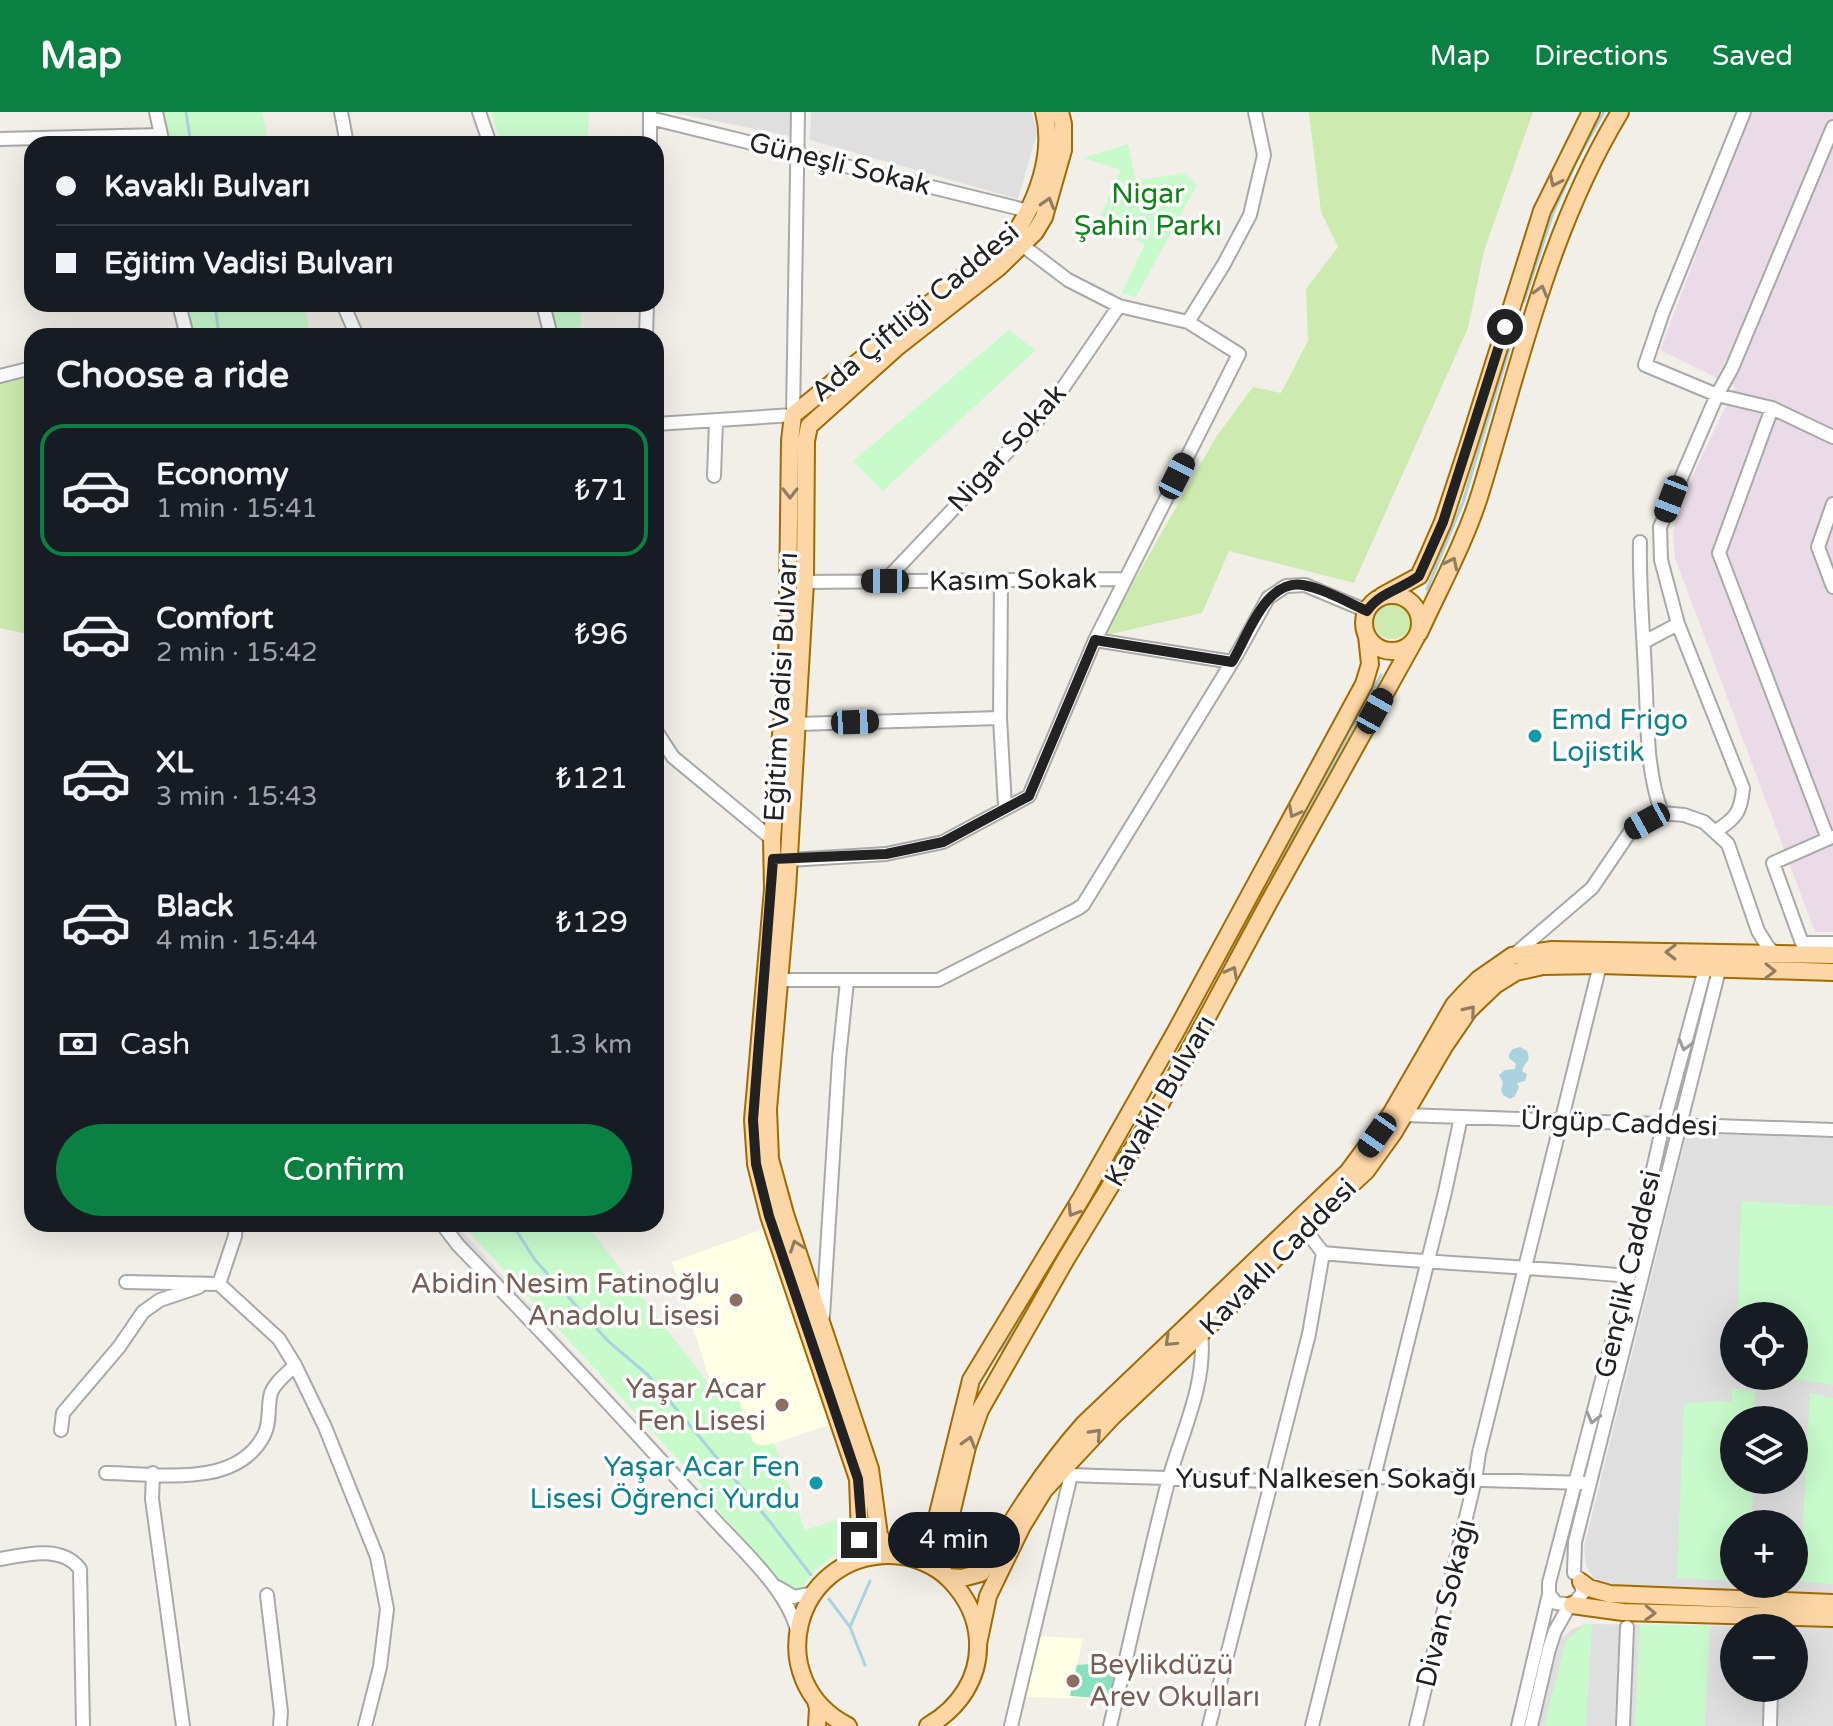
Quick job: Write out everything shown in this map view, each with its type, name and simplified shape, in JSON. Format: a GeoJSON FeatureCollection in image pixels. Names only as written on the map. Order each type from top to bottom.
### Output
{"type":"FeatureCollection","features":[{"type":"Feature","properties":{"kind":"main road","name":"Ada Çiftliği Caddesi"},"geometry":{"type":"LineString","coordinates":[[809,426],[896,348],[998,268],[1018,240],[1048,150],[1048,126],[1044,112]]}},
{"type":"Feature","properties":{"kind":"main road","name":"Ada Çiftliği Caddesi"},"geometry":{"type":"LineString","coordinates":[[793,415],[1018,240],[1035,232],[1044,217],[1063,150],[1060,112]]}},
{"type":"Feature","properties":{"kind":"main road"},"geometry":{"type":"LineString","coordinates":[[1367,611],[1374,601],[1419,576],[1432,548],[1468,446],[1542,211],[1591,112]]}},
{"type":"Feature","properties":{"kind":"main road","name":"Kavaklı Bulvarı"},"geometry":{"type":"LineString","coordinates":[[945,1575],[942,1558],[944,1544],[967,1447],[980,1410],[1066,1259],[1162,1101],[1291,861],[1417,637],[1469,524],[1560,233],[1590,167],[1620,112]]}},
{"type":"Feature","properties":{"kind":"main road","name":"Eğitim Vadisi Bulvarı"},"geometry":{"type":"LineString","coordinates":[[793,415],[790,441],[787,677],[772,839],[781,859],[779,980],[768,1109],[770,1159],[785,1214],[870,1469],[879,1535],[884,1544],[901,1555]]}},
{"type":"Feature","properties":{"kind":"main road","name":"Eğitim Vadisi Bulvarı"},"geometry":{"type":"LineString","coordinates":[[809,426],[797,724],[753,1120],[756,1164],[769,1216],[858,1479],[860,1534],[849,1563]]}},
{"type":"Feature","properties":{"kind":"main road"},"geometry":{"type":"LineString","coordinates":[[1367,636],[1373,644],[1390,651],[1407,647],[1417,637],[1420,615],[1410,600],[1392,594],[1382,596]]}},
{"type":"Feature","properties":{"kind":"main road","name":"Kavaklı Bulvarı"},"geometry":{"type":"LineString","coordinates":[[901,1555],[927,1541],[934,1530],[971,1380],[1082,1197],[1175,1033],[1364,684],[1370,664],[1364,627],[1367,611]]}},
{"type":"Feature","properties":{"kind":"main road","name":"Kavaklı Caddesi"},"geometry":{"type":"LineString","coordinates":[[945,1575],[962,1578],[981,1573],[1023,1501],[1084,1424],[1348,1172],[1391,1114],[1454,1005],[1479,979],[1512,956],[1552,950],[1833,955]]}},
{"type":"Feature","properties":{"kind":"main road","name":"Kavaklı Caddesi"},"geometry":{"type":"LineString","coordinates":[[948,1718],[971,1680],[988,1596],[1022,1526],[1044,1490],[1066,1473],[1112,1417],[1366,1171],[1383,1151],[1469,1010],[1495,985],[1516,972],[1543,966],[1833,972]]}},
{"type":"Feature","properties":{"kind":"main road"},"geometry":{"type":"LineString","coordinates":[[848,1726],[816,1701],[800,1671],[797,1635],[813,1593],[823,1581],[849,1563],[868,1557],[901,1555],[945,1575],[966,1601],[974,1617],[978,1644]]}},
{"type":"Feature","properties":{"kind":"main road"},"geometry":{"type":"LineString","coordinates":[[1578,1578],[1589,1588],[1610,1594],[1760,1614]]}},
{"type":"Feature","properties":{"kind":"main road"},"geometry":{"type":"LineString","coordinates":[[1773,1614],[1833,1603]]}},
{"type":"Feature","properties":{"kind":"main road"},"geometry":{"type":"LineString","coordinates":[[1571,1605],[1623,1612],[1720,1614]]}},
{"type":"Feature","properties":{"kind":"main road"},"geometry":{"type":"LineString","coordinates":[[1808,1617],[1833,1618]]}},
{"type":"Feature","properties":{"kind":"main road"},"geometry":{"type":"LineString","coordinates":[[816,1701],[817,1726]]}},
{"type":"Feature","properties":{"kind":"main road"},"geometry":{"type":"LineString","coordinates":[[928,1726],[948,1718]]}},
{"type":"Feature","properties":{"kind":"street"},"geometry":{"type":"LineString","coordinates":[[156,112],[161,136]]}},
{"type":"Feature","properties":{"kind":"street"},"geometry":{"type":"LineString","coordinates":[[341,112],[346,136]]}},
{"type":"Feature","properties":{"kind":"street"},"geometry":{"type":"LineString","coordinates":[[479,112],[487,136]]}},
{"type":"Feature","properties":{"kind":"street"},"geometry":{"type":"LineString","coordinates":[[793,415],[798,112]]}},
{"type":"Feature","properties":{"kind":"street"},"geometry":{"type":"LineString","coordinates":[[1188,322],[1250,215],[1264,155],[1255,112]]}},
{"type":"Feature","properties":{"kind":"street"},"geometry":{"type":"LineString","coordinates":[[1744,112],[1663,312],[1645,365],[1717,395],[1772,408],[1833,437]]}},
{"type":"Feature","properties":{"kind":"street"},"geometry":{"type":"LineString","coordinates":[[650,115],[650,136]]}},
{"type":"Feature","properties":{"kind":"street","name":"Güneşli Sokak"},"geometry":{"type":"LineString","coordinates":[[650,115],[1029,211]]}},
{"type":"Feature","properties":{"kind":"street"},"geometry":{"type":"LineString","coordinates":[[1716,831],[1733,821],[1739,810],[1743,788],[1678,624],[1661,560],[1660,527],[1717,395],[1732,368],[1833,127]]}},
{"type":"Feature","properties":{"kind":"street"},"geometry":{"type":"LineString","coordinates":[[0,139],[24,139]]}},
{"type":"Feature","properties":{"kind":"street"},"geometry":{"type":"LineString","coordinates":[[781,859],[886,854],[943,842],[1029,796],[1095,640],[1239,354],[1188,322],[1119,306],[1068,280],[1018,240]]}},
{"type":"Feature","properties":{"kind":"street","name":"Nigar Sokak"},"geometry":{"type":"LineString","coordinates":[[885,581],[1050,407],[1119,306]]}},
{"type":"Feature","properties":{"kind":"street"},"geometry":{"type":"LineString","coordinates":[[0,376],[24,370]]}},
{"type":"Feature","properties":{"kind":"street"},"geometry":{"type":"LineString","coordinates":[[1772,408],[1719,553],[1830,838],[1773,863],[1802,943],[1833,943]]}},
{"type":"Feature","properties":{"kind":"street"},"geometry":{"type":"LineString","coordinates":[[664,424],[793,415],[809,426]]}},
{"type":"Feature","properties":{"kind":"street"},"geometry":{"type":"LineString","coordinates":[[714,476],[716,421]]}},
{"type":"Feature","properties":{"kind":"street"},"geometry":{"type":"LineString","coordinates":[[1833,504],[1818,547],[1833,587]]}},
{"type":"Feature","properties":{"kind":"street"},"geometry":{"type":"LineString","coordinates":[[1640,542],[1639,581],[1649,755],[1653,785],[1662,813]]}},
{"type":"Feature","properties":{"kind":"street","name":"Kasım Sokak"},"geometry":{"type":"LineString","coordinates":[[805,582],[1125,579]]}},
{"type":"Feature","properties":{"kind":"street"},"geometry":{"type":"LineString","coordinates":[[1001,580],[1000,718],[1005,807]]}},
{"type":"Feature","properties":{"kind":"street"},"geometry":{"type":"LineString","coordinates":[[779,980],[938,980],[1083,905],[1268,598],[1286,586],[1305,585],[1367,611]]}},
{"type":"Feature","properties":{"kind":"street"},"geometry":{"type":"LineString","coordinates":[[1644,642],[1678,624]]}},
{"type":"Feature","properties":{"kind":"street"},"geometry":{"type":"LineString","coordinates":[[1095,640],[1232,662]]}},
{"type":"Feature","properties":{"kind":"street"},"geometry":{"type":"LineString","coordinates":[[797,724],[1000,718]]}},
{"type":"Feature","properties":{"kind":"street"},"geometry":{"type":"LineString","coordinates":[[664,743],[673,757],[772,839]]}},
{"type":"Feature","properties":{"kind":"street"},"geometry":{"type":"LineString","coordinates":[[1512,956],[1592,888],[1632,829],[1662,813],[1684,815],[1704,822],[1728,844],[1758,931],[1777,955]]}},
{"type":"Feature","properties":{"kind":"street","name":"Divan Sokağı"},"geometry":{"type":"LineString","coordinates":[[1416,1726],[1479,1453],[1600,965]]}},
{"type":"Feature","properties":{"kind":"street","name":"Gençlik Caddesi"},"geometry":{"type":"LineString","coordinates":[[1552,1579],[1629,1276],[1663,1125],[1712,970]]}},
{"type":"Feature","properties":{"kind":"street","name":"Gençlik Caddesi"},"geometry":{"type":"LineString","coordinates":[[1578,1578],[1575,1542],[1679,1125],[1712,970]]}},
{"type":"Feature","properties":{"kind":"street"},"geometry":{"type":"LineString","coordinates":[[823,1323],[822,1294],[847,981]]}},
{"type":"Feature","properties":{"kind":"street","name":"Ürgüp Caddesi"},"geometry":{"type":"LineString","coordinates":[[1405,1115],[1833,1130]]}},
{"type":"Feature","properties":{"kind":"street"},"geometry":{"type":"LineString","coordinates":[[1312,1726],[1428,1262],[1461,1117]]}},
{"type":"Feature","properties":{"kind":"street"},"geometry":{"type":"LineString","coordinates":[[1209,1726],[1309,1334],[1323,1253],[1304,1228]]}},
{"type":"Feature","properties":{"kind":"street"},"geometry":{"type":"LineString","coordinates":[[61,1430],[63,1413],[119,1347],[143,1312],[160,1300],[214,1284],[235,1232]]}},
{"type":"Feature","properties":{"kind":"street"},"geometry":{"type":"LineString","coordinates":[[448,1232],[760,1571],[793,1616],[797,1635]]}},
{"type":"Feature","properties":{"kind":"street"},"geometry":{"type":"LineString","coordinates":[[1323,1253],[1629,1276]]}},
{"type":"Feature","properties":{"kind":"street"},"geometry":{"type":"LineString","coordinates":[[126,1282],[214,1284],[279,1339],[295,1365],[325,1427],[377,1557],[387,1609],[380,1667],[361,1725]]}},
{"type":"Feature","properties":{"kind":"street"},"geometry":{"type":"LineString","coordinates":[[1110,1726],[1169,1478],[1186,1429],[1198,1375],[1201,1333]]}},
{"type":"Feature","properties":{"kind":"street"},"geometry":{"type":"LineString","coordinates":[[106,1473],[208,1475],[229,1467],[254,1450],[265,1434],[271,1394],[276,1384],[295,1365]]}},
{"type":"Feature","properties":{"kind":"street"},"geometry":{"type":"LineString","coordinates":[[153,1473],[152,1499],[183,1726]]}},
{"type":"Feature","properties":{"kind":"street"},"geometry":{"type":"LineString","coordinates":[[1011,1726],[1066,1473]]}},
{"type":"Feature","properties":{"kind":"street","name":"Yusuf Nalkesen Sokağı"},"geometry":{"type":"LineString","coordinates":[[1066,1473],[1271,1481],[1375,1477],[1577,1482],[1591,1485]]}},
{"type":"Feature","properties":{"kind":"street"},"geometry":{"type":"LineString","coordinates":[[0,1559],[28,1554],[64,1554],[73,1559],[80,1569],[83,1726]]}},
{"type":"Feature","properties":{"kind":"street"},"geometry":{"type":"LineString","coordinates":[[760,1571],[789,1596],[804,1597],[813,1593]]}},
{"type":"Feature","properties":{"kind":"street"},"geometry":{"type":"LineString","coordinates":[[1518,1726],[1552,1579],[1562,1572],[1578,1578],[1583,1593],[1571,1605],[1555,1631],[1531,1726]]}},
{"type":"Feature","properties":{"kind":"street"},"geometry":{"type":"LineString","coordinates":[[1549,1594],[1556,1603],[1571,1605]]}},
{"type":"Feature","properties":{"kind":"street"},"geometry":{"type":"LineString","coordinates":[[267,1595],[280,1726]]}},
{"type":"Feature","properties":{"kind":"street"},"geometry":{"type":"LineString","coordinates":[[1623,1726],[1627,1627]]}},
{"type":"Feature","properties":{"kind":"street"},"geometry":{"type":"LineString","coordinates":[[1770,1726],[1771,1702]]}},
{"type":"Feature","properties":{"kind":"shaded area"},"geometry":{"type":"Polygon","coordinates":[[[671,112],[791,112],[790,136],[671,112]]]}},
{"type":"Feature","properties":{"kind":"shaded area"},"geometry":{"type":"Polygon","coordinates":[[[811,112],[1032,112],[1037,133],[1018,199],[810,140],[811,112]]]}},
{"type":"Feature","properties":{"kind":"shaded area"},"geometry":{"type":"Polygon","coordinates":[[[1750,112],[1833,112],[1833,932],[1815,932],[1675,558],[1673,535],[1677,508],[1735,387],[1660,350],[1750,112]]]}},
{"type":"Feature","properties":{"kind":"shaded area"},"geometry":{"type":"Polygon","coordinates":[[[1687,1133],[1833,1138],[1833,1594],[1808,1593],[1808,1510],[1720,1510],[1720,1591],[1609,1588],[1594,1579],[1586,1566],[1584,1547],[1687,1133]]]}},
{"type":"Feature","properties":{"kind":"shaded area"},"geometry":{"type":"Polygon","coordinates":[[[764,1229],[831,1424],[767,1446],[752,1441],[732,1381],[712,1387],[672,1262],[764,1229]]]}},
{"type":"Feature","properties":{"kind":"shaded area"},"geometry":{"type":"Polygon","coordinates":[[[455,1232],[462,1232],[703,1493],[704,1501],[455,1232]]]}},
{"type":"Feature","properties":{"kind":"shaded area"},"geometry":{"type":"Polygon","coordinates":[[[1585,1624],[1720,1626],[1720,1702],[1808,1702],[1808,1627],[1833,1627],[1833,1726],[1539,1726],[1557,1643],[1571,1630],[1585,1624]]]}},
{"type":"Feature","properties":{"kind":"shaded area","name":"Beylikdüzü Arev Okulları"},"geometry":{"type":"Polygon","coordinates":[[[1040,1636],[1083,1639],[1077,1665],[1105,1663],[1112,1699],[1026,1697],[1040,1636]]]}},
{"type":"Feature","properties":{"kind":"green space"},"geometry":{"type":"Polygon","coordinates":[[[160,112],[262,112],[267,136],[164,136],[160,112]]]}},
{"type":"Feature","properties":{"kind":"green space"},"geometry":{"type":"Polygon","coordinates":[[[491,112],[589,112],[588,136],[499,136],[491,112]]]}},
{"type":"Feature","properties":{"kind":"green space"},"geometry":{"type":"Polygon","coordinates":[[[1309,112],[1533,112],[1484,251],[1468,328],[1354,583],[1229,551],[1202,613],[1103,636],[1216,437],[1253,387],[1281,393],[1308,341],[1306,289],[1338,247],[1321,212],[1309,112]]]}},
{"type":"Feature","properties":{"kind":"green space","name":"Nigar Şahin Parkı"},"geometry":{"type":"Polygon","coordinates":[[[1128,144],[1136,181],[1184,173],[1197,185],[1136,297],[1122,293],[1145,244],[1097,223],[1121,170],[1083,158],[1128,144]]]}},
{"type":"Feature","properties":{"kind":"green space"},"geometry":{"type":"Polygon","coordinates":[[[189,312],[306,312],[309,328],[194,328],[189,312]]]}},
{"type":"Feature","properties":{"kind":"green space"},"geometry":{"type":"Polygon","coordinates":[[[552,312],[582,312],[580,328],[557,328],[552,312]]]}},
{"type":"Feature","properties":{"kind":"green space"},"geometry":{"type":"Polygon","coordinates":[[[1009,330],[1036,350],[883,491],[853,461],[1009,330]]]}},
{"type":"Feature","properties":{"kind":"green space"},"geometry":{"type":"Polygon","coordinates":[[[24,379],[24,633],[0,628],[0,384],[24,379]]]}},
{"type":"Feature","properties":{"kind":"green space"},"geometry":{"type":"Polygon","coordinates":[[[1392,599],[1406,605],[1412,619],[1406,633],[1392,639],[1378,633],[1372,619],[1378,605],[1392,599]]]}},
{"type":"Feature","properties":{"kind":"green space"},"geometry":{"type":"Polygon","coordinates":[[[1741,1201],[1833,1206],[1833,1385],[1808,1381],[1808,1302],[1738,1302],[1741,1201]]]}},
{"type":"Feature","properties":{"kind":"green space"},"geometry":{"type":"Polygon","coordinates":[[[469,1232],[592,1232],[711,1387],[732,1380],[752,1441],[762,1445],[774,1443],[805,1530],[850,1516],[852,1537],[848,1544],[814,1571],[805,1585],[796,1590],[787,1588],[709,1500],[707,1491],[469,1232]]]}},
{"type":"Feature","properties":{"kind":"green space"},"geometry":{"type":"Polygon","coordinates":[[[1731,1390],[1755,1391],[1755,1406],[1720,1406],[1720,1494],[1753,1494],[1752,1510],[1720,1510],[1720,1580],[1677,1578],[1684,1403],[1732,1401],[1731,1390]]]}},
{"type":"Feature","properties":{"kind":"green space"},"geometry":{"type":"Polygon","coordinates":[[[1810,1393],[1833,1398],[1833,1584],[1808,1582],[1808,1510],[1804,1510],[1805,1494],[1808,1494],[1810,1393]]]}},
{"type":"Feature","properties":{"kind":"green space"},"geometry":{"type":"Polygon","coordinates":[[[1585,1624],[1592,1625],[1586,1726],[1544,1726],[1566,1641],[1585,1624]]]}},
{"type":"Feature","properties":{"kind":"green space"},"geometry":{"type":"Polygon","coordinates":[[[1640,1625],[1710,1625],[1705,1726],[1635,1726],[1640,1625]]]}},
{"type":"Feature","properties":{"kind":"green space"},"geometry":{"type":"Polygon","coordinates":[[[1077,1665],[1119,1665],[1112,1699],[1070,1696],[1077,1665]]]}},
{"type":"Feature","properties":{"kind":"water"},"geometry":{"type":"Polygon","coordinates":[[[1520,1047],[1527,1051],[1528,1060],[1522,1071],[1527,1074],[1525,1081],[1517,1083],[1519,1087],[1510,1099],[1503,1095],[1499,1075],[1505,1070],[1515,1069],[1516,1064],[1509,1054],[1520,1047]]]}},
{"type":"Feature","properties":{"kind":"waterway"},"geometry":{"type":"LineString","coordinates":[[186,112],[190,136]]}},
{"type":"Feature","properties":{"kind":"waterway"},"geometry":{"type":"LineString","coordinates":[[1524,301],[1553,213],[1577,160],[1604,112]]}},
{"type":"Feature","properties":{"kind":"waterway"},"geometry":{"type":"LineString","coordinates":[[216,312],[218,328]]}},
{"type":"Feature","properties":{"kind":"waterway"},"geometry":{"type":"LineString","coordinates":[[1427,589],[1463,502],[1520,313]]}},
{"type":"Feature","properties":{"kind":"waterway"},"geometry":{"type":"LineString","coordinates":[[1271,877],[1381,675]]}},
{"type":"Feature","properties":{"kind":"waterway"},"geometry":{"type":"LineString","coordinates":[[1205,1005],[1265,887]]}},
{"type":"Feature","properties":{"kind":"waterway"},"geometry":{"type":"LineString","coordinates":[[1073,1233],[1103,1181]]}},
{"type":"Feature","properties":{"kind":"waterway"},"geometry":{"type":"LineString","coordinates":[[517,1232],[535,1260],[608,1341],[648,1375],[811,1575]]}},
{"type":"Feature","properties":{"kind":"waterway"},"geometry":{"type":"LineString","coordinates":[[1002,1351],[1050,1270]]}},
{"type":"Feature","properties":{"kind":"waterway"},"geometry":{"type":"LineString","coordinates":[[850,1627],[870,1581]]}},
{"type":"Feature","properties":{"kind":"waterway"},"geometry":{"type":"LineString","coordinates":[[829,1599],[850,1627],[865,1665]]}},
{"type":"Feature","properties":{"kind":"place","name":"Emd Frigo Lojistik"},"geometry":{"type":"Point","coordinates":[1535,736]}},
{"type":"Feature","properties":{"kind":"place","name":"Abidin Nesim Fatinoğlu Anadolu Lisesi"},"geometry":{"type":"Point","coordinates":[736,1300]}},
{"type":"Feature","properties":{"kind":"place","name":"Yaşar Acar Fen Lisesi"},"geometry":{"type":"Point","coordinates":[782,1405]}},
{"type":"Feature","properties":{"kind":"place","name":"Yaşar Acar Fen Lisesi Öğrenci Yurdu"},"geometry":{"type":"Point","coordinates":[816,1483]}},
{"type":"Feature","properties":{"kind":"place","name":"Beylikdüzü Arev Okulları"},"geometry":{"type":"Point","coordinates":[1073,1681]}},
{"type":"Feature","properties":{"kind":"route"},"geometry":{"type":"LineString","coordinates":[[859,1540],[858,1479],[769,1216],[756,1164],[753,1120],[773,859],[886,854],[943,842],[1029,796],[1095,640],[1232,662],[1268,598],[1286,586],[1305,585],[1367,611],[1374,601],[1419,576],[1443,522],[1505,327]]}}]}
